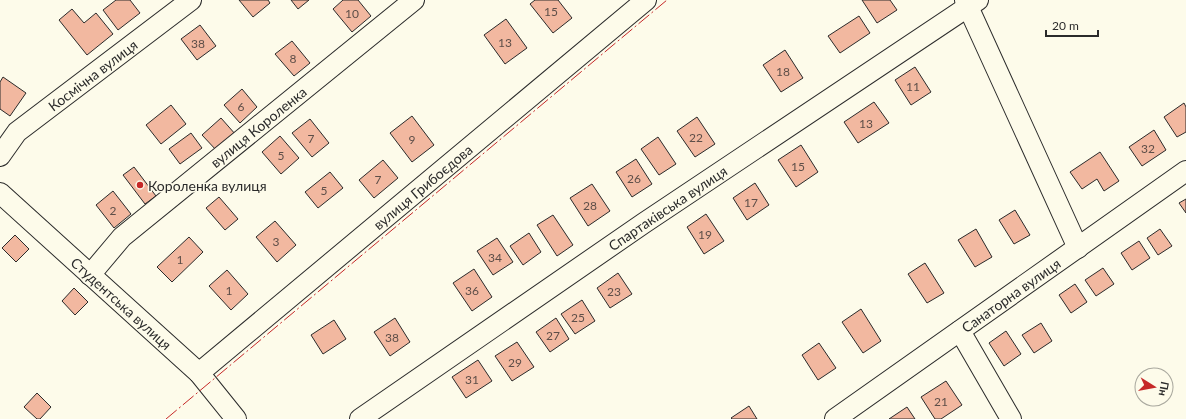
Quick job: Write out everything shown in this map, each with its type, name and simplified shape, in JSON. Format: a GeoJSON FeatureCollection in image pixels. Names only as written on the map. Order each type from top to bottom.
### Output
{"type":"FeatureCollection","features":[{"type":"Feature","properties":{"kind":"street","name":"Космічна вулиця"},"geometry":{"type":"LineString","coordinates":[[0,156],[17,132],[190,0]]}},
{"type":"Feature","properties":{"kind":"street","name":"вулиця Короленка"},"geometry":{"type":"LineString","coordinates":[[90,275],[122,237],[414,0]]}},
{"type":"Feature","properties":{"kind":"street","name":"вулиця Грибоєдова"},"geometry":{"type":"LineString","coordinates":[[199,373],[646,0]]}},
{"type":"Feature","properties":{"kind":"street"},"geometry":{"type":"LineString","coordinates":[[970,2],[1078,248]]}},
{"type":"Feature","properties":{"kind":"street","name":"Спартаківська вулиця"},"geometry":{"type":"LineString","coordinates":[[360,419],[644,223],[970,2]]}},
{"type":"Feature","properties":{"kind":"street","name":"Санаторна вулиця"},"geometry":{"type":"LineString","coordinates":[[835,419],[1186,171]]}},
{"type":"Feature","properties":{"kind":"street","name":"Студентська вулиця"},"geometry":{"type":"LineString","coordinates":[[0,193],[199,373],[236,419]]}},
{"type":"Feature","properties":{"kind":"street"},"geometry":{"type":"LineString","coordinates":[[960,331],[1011,419]]}},
{"type":"Feature","properties":{"kind":"building"},"geometry":{"type":"Polygon","coordinates":[[[116,0],[130,0],[140,13],[118,30],[103,10],[116,0]]]}},
{"type":"Feature","properties":{"kind":"building"},"geometry":{"type":"Polygon","coordinates":[[[239,0],[268,0],[270,3],[253,17],[239,0]]]}},
{"type":"Feature","properties":{"kind":"building"},"geometry":{"type":"Polygon","coordinates":[[[291,0],[309,0],[298,9],[291,0]]]}},
{"type":"Feature","properties":{"kind":"building"},"geometry":{"type":"Polygon","coordinates":[[[343,0],[358,0],[371,16],[352,32],[333,9],[343,0]]]}},
{"type":"Feature","properties":{"kind":"building"},"geometry":{"type":"Polygon","coordinates":[[[535,0],[558,0],[572,18],[553,33],[530,4],[535,0]]]}},
{"type":"Feature","properties":{"kind":"building"},"geometry":{"type":"Polygon","coordinates":[[[862,0],[890,0],[897,10],[877,23],[862,0]]]}},
{"type":"Feature","properties":{"kind":"building"},"geometry":{"type":"Polygon","coordinates":[[[72,9],[84,23],[96,13],[113,34],[87,55],[59,20],[72,9]]]}},
{"type":"Feature","properties":{"kind":"building"},"geometry":{"type":"Polygon","coordinates":[[[859,16],[870,33],[840,53],[828,36],[859,16]]]}},
{"type":"Feature","properties":{"kind":"building"},"geometry":{"type":"Polygon","coordinates":[[[506,19],[527,48],[505,64],[484,35],[506,19]]]}},
{"type":"Feature","properties":{"kind":"building"},"geometry":{"type":"Polygon","coordinates":[[[200,25],[216,46],[197,60],[181,39],[200,25]]]}},
{"type":"Feature","properties":{"kind":"building"},"geometry":{"type":"Polygon","coordinates":[[[292,41],[310,63],[294,76],[275,54],[292,41]]]}},
{"type":"Feature","properties":{"kind":"building"},"geometry":{"type":"Polygon","coordinates":[[[785,50],[803,78],[781,92],[763,65],[785,50]]]}},
{"type":"Feature","properties":{"kind":"building"},"geometry":{"type":"Polygon","coordinates":[[[915,67],[931,92],[911,105],[895,80],[915,67]]]}},
{"type":"Feature","properties":{"kind":"building"},"geometry":{"type":"Polygon","coordinates":[[[3,77],[26,93],[10,116],[0,109],[0,82],[3,77]]]}},
{"type":"Feature","properties":{"kind":"building"},"geometry":{"type":"Polygon","coordinates":[[[242,89],[257,107],[240,123],[224,105],[242,89]]]}},
{"type":"Feature","properties":{"kind":"building"},"geometry":{"type":"Polygon","coordinates":[[[874,102],[889,123],[858,143],[844,122],[874,102]]]}},
{"type":"Feature","properties":{"kind":"building"},"geometry":{"type":"Polygon","coordinates":[[[1184,103],[1186,107],[1186,132],[1177,137],[1164,117],[1184,103]]]}},
{"type":"Feature","properties":{"kind":"building"},"geometry":{"type":"Polygon","coordinates":[[[171,105],[186,124],[161,144],[146,125],[171,105]]]}},
{"type":"Feature","properties":{"kind":"building"},"geometry":{"type":"Polygon","coordinates":[[[412,116],[434,145],[412,162],[390,133],[412,116]]]}},
{"type":"Feature","properties":{"kind":"building"},"geometry":{"type":"Polygon","coordinates":[[[697,117],[715,144],[695,157],[677,131],[697,117]]]}},
{"type":"Feature","properties":{"kind":"building"},"geometry":{"type":"Polygon","coordinates":[[[221,118],[236,135],[217,151],[202,135],[221,118]]]}},
{"type":"Feature","properties":{"kind":"building"},"geometry":{"type":"Polygon","coordinates":[[[310,119],[329,143],[312,157],[292,133],[310,119]]]}},
{"type":"Feature","properties":{"kind":"building"},"geometry":{"type":"Polygon","coordinates":[[[1154,130],[1166,150],[1142,166],[1129,147],[1154,130]]]}},
{"type":"Feature","properties":{"kind":"building"},"geometry":{"type":"Polygon","coordinates":[[[191,133],[202,148],[180,164],[169,149],[191,133]]]}},
{"type":"Feature","properties":{"kind":"building"},"geometry":{"type":"Polygon","coordinates":[[[280,136],[299,158],[281,174],[262,152],[280,136]]]}},
{"type":"Feature","properties":{"kind":"building"},"geometry":{"type":"Polygon","coordinates":[[[658,137],[676,164],[659,175],[641,149],[658,137]]]}},
{"type":"Feature","properties":{"kind":"building"},"geometry":{"type":"Polygon","coordinates":[[[801,145],[818,172],[796,187],[778,160],[801,145]]]}},
{"type":"Feature","properties":{"kind":"building"},"geometry":{"type":"Polygon","coordinates":[[[1100,152],[1119,181],[1104,191],[1097,179],[1082,189],[1070,172],[1100,152]]]}},
{"type":"Feature","properties":{"kind":"building"},"geometry":{"type":"Polygon","coordinates":[[[636,159],[652,184],[632,197],[616,172],[636,159]]]}},
{"type":"Feature","properties":{"kind":"building"},"geometry":{"type":"Polygon","coordinates":[[[383,160],[398,178],[374,198],[359,180],[383,160]]]}},
{"type":"Feature","properties":{"kind":"building","name":"Короленка вулиця"},"geometry":{"type":"Polygon","coordinates":[[[134,167],[156,196],[145,204],[123,175],[134,167]]]}},
{"type":"Feature","properties":{"kind":"building"},"geometry":{"type":"Polygon","coordinates":[[[330,172],[343,188],[318,208],[305,192],[330,172]]]}},
{"type":"Feature","properties":{"kind":"building"},"geometry":{"type":"Polygon","coordinates":[[[755,183],[769,205],[747,220],[733,198],[755,183]]]}},
{"type":"Feature","properties":{"kind":"building"},"geometry":{"type":"Polygon","coordinates":[[[592,184],[610,211],[588,226],[570,198],[592,184]]]}},
{"type":"Feature","properties":{"kind":"building"},"geometry":{"type":"Polygon","coordinates":[[[113,191],[131,214],[114,228],[96,205],[113,191]]]}},
{"type":"Feature","properties":{"kind":"building"},"geometry":{"type":"Polygon","coordinates":[[[219,197],[238,219],[225,230],[206,208],[219,197]]]}},
{"type":"Feature","properties":{"kind":"building"},"geometry":{"type":"Polygon","coordinates":[[[1186,199],[1186,213],[1179,203],[1186,199]]]}},
{"type":"Feature","properties":{"kind":"building"},"geometry":{"type":"Polygon","coordinates":[[[1015,210],[1030,235],[1014,244],[999,220],[1015,210]]]}},
{"type":"Feature","properties":{"kind":"building"},"geometry":{"type":"Polygon","coordinates":[[[706,214],[724,241],[704,254],[687,227],[706,214]]]}},
{"type":"Feature","properties":{"kind":"building"},"geometry":{"type":"Polygon","coordinates":[[[553,215],[573,245],[557,256],[537,225],[553,215]]]}},
{"type":"Feature","properties":{"kind":"building"},"geometry":{"type":"Polygon","coordinates":[[[275,221],[296,245],[277,262],[256,237],[275,221]]]}},
{"type":"Feature","properties":{"kind":"building"},"geometry":{"type":"Polygon","coordinates":[[[976,229],[992,257],[975,267],[958,240],[976,229]]]}},
{"type":"Feature","properties":{"kind":"building"},"geometry":{"type":"Polygon","coordinates":[[[1160,229],[1172,246],[1158,255],[1147,238],[1160,229]]]}},
{"type":"Feature","properties":{"kind":"building"},"geometry":{"type":"Polygon","coordinates":[[[529,233],[541,252],[523,265],[510,246],[529,233]]]}},
{"type":"Feature","properties":{"kind":"building"},"geometry":{"type":"Polygon","coordinates":[[[15,235],[29,249],[16,262],[2,248],[15,235]]]}},
{"type":"Feature","properties":{"kind":"building"},"geometry":{"type":"Polygon","coordinates":[[[189,237],[203,252],[172,282],[157,267],[189,237]]]}},
{"type":"Feature","properties":{"kind":"building"},"geometry":{"type":"Polygon","coordinates":[[[497,238],[513,262],[493,275],[477,251],[497,238]]]}},
{"type":"Feature","properties":{"kind":"building"},"geometry":{"type":"Polygon","coordinates":[[[1139,241],[1150,258],[1132,270],[1121,253],[1139,241]]]}},
{"type":"Feature","properties":{"kind":"building"},"geometry":{"type":"Polygon","coordinates":[[[925,263],[944,293],[927,303],[908,274],[925,263]]]}},
{"type":"Feature","properties":{"kind":"building"},"geometry":{"type":"Polygon","coordinates":[[[1103,268],[1114,284],[1096,296],[1085,280],[1103,268]]]}},
{"type":"Feature","properties":{"kind":"building"},"geometry":{"type":"Polygon","coordinates":[[[474,269],[492,297],[472,311],[453,283],[474,269]]]}},
{"type":"Feature","properties":{"kind":"building"},"geometry":{"type":"Polygon","coordinates":[[[227,270],[248,294],[231,310],[209,286],[227,270]]]}},
{"type":"Feature","properties":{"kind":"building"},"geometry":{"type":"Polygon","coordinates":[[[618,273],[632,294],[610,308],[597,288],[618,273]]]}},
{"type":"Feature","properties":{"kind":"building"},"geometry":{"type":"Polygon","coordinates":[[[1075,284],[1087,302],[1071,313],[1059,295],[1075,284]]]}},
{"type":"Feature","properties":{"kind":"building"},"geometry":{"type":"Polygon","coordinates":[[[74,288],[88,302],[75,315],[62,301],[74,288]]]}},
{"type":"Feature","properties":{"kind":"building"},"geometry":{"type":"Polygon","coordinates":[[[582,300],[595,321],[575,334],[561,314],[582,300]]]}},
{"type":"Feature","properties":{"kind":"building"},"geometry":{"type":"Polygon","coordinates":[[[861,309],[881,341],[863,353],[842,322],[861,309]]]}},
{"type":"Feature","properties":{"kind":"building"},"geometry":{"type":"Polygon","coordinates":[[[395,318],[410,342],[390,356],[374,332],[395,318]]]}},
{"type":"Feature","properties":{"kind":"building"},"geometry":{"type":"Polygon","coordinates":[[[556,318],[569,339],[550,352],[536,332],[556,318]]]}},
{"type":"Feature","properties":{"kind":"building"},"geometry":{"type":"Polygon","coordinates":[[[334,320],[346,339],[323,354],[311,335],[334,320]]]}},
{"type":"Feature","properties":{"kind":"building"},"geometry":{"type":"Polygon","coordinates":[[[1041,323],[1052,341],[1034,353],[1022,335],[1041,323]]]}},
{"type":"Feature","properties":{"kind":"building"},"geometry":{"type":"Polygon","coordinates":[[[1006,331],[1021,354],[1004,366],[989,343],[1006,331]]]}},
{"type":"Feature","properties":{"kind":"building"},"geometry":{"type":"Polygon","coordinates":[[[517,342],[534,367],[512,381],[495,356],[517,342]]]}},
{"type":"Feature","properties":{"kind":"building"},"geometry":{"type":"Polygon","coordinates":[[[819,343],[836,368],[818,380],[802,355],[819,343]]]}},
{"type":"Feature","properties":{"kind":"building"},"geometry":{"type":"Polygon","coordinates":[[[478,360],[492,381],[466,398],[452,377],[478,360]]]}},
{"type":"Feature","properties":{"kind":"building"},"geometry":{"type":"Polygon","coordinates":[[[946,381],[962,405],[941,419],[935,419],[921,397],[946,381]]]}},
{"type":"Feature","properties":{"kind":"building"},"geometry":{"type":"Polygon","coordinates":[[[37,393],[51,407],[40,419],[37,419],[24,407],[37,393]]]}},
{"type":"Feature","properties":{"kind":"building"},"geometry":{"type":"Polygon","coordinates":[[[749,406],[757,419],[731,418],[749,406]]]}},
{"type":"Feature","properties":{"kind":"building"},"geometry":{"type":"Polygon","coordinates":[[[907,407],[915,419],[889,419],[907,407]]]}},
{"type":"Feature","properties":{"kind":"power"},"geometry":{"type":"LineString","coordinates":[[166,419],[667,0]]}},
{"type":"Feature","properties":{"kind":"place","name":"Короленка вулиця"},"geometry":{"type":"Point","coordinates":[140,185]}}]}
